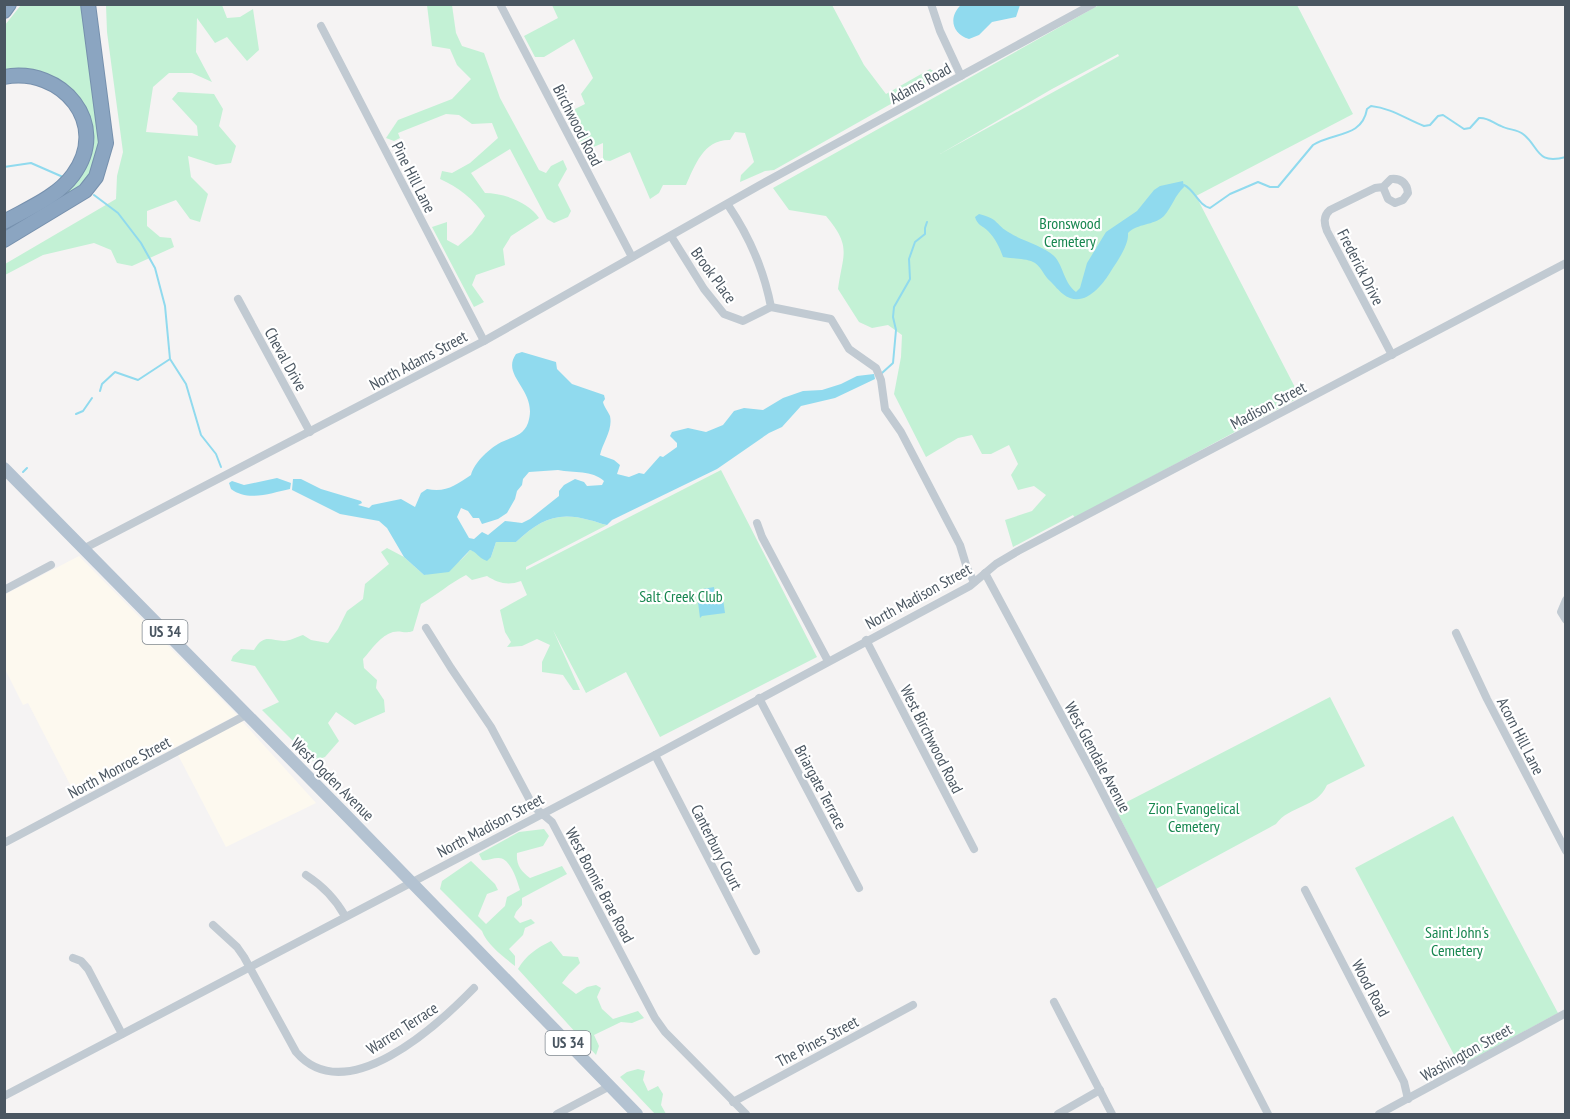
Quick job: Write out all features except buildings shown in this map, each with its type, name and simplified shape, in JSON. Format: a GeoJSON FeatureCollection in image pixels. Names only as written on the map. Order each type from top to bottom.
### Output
{"type":"FeatureCollection","features":[{"type":"Feature","properties":{"kind":"highway"},"geometry":{"type":"LineString","coordinates":[[4,10],[9,4]]}},
{"type":"Feature","properties":{"kind":"highway"},"geometry":{"type":"LineString","coordinates":[[4,240],[85,191],[96,177],[100,167],[106,143],[88,4]]}},
{"type":"Feature","properties":{"kind":"highway"},"geometry":{"type":"LineString","coordinates":[[4,77],[22,75],[37,77],[56,84],[71,96],[78,107],[84,120],[86,133],[81,160],[73,175],[48,197],[4,222]]}},
{"type":"Feature","properties":{"kind":"main road","name":"West Ogden Avenue"},"geometry":{"type":"LineString","coordinates":[[4,468],[637,1114]]}},
{"type":"Feature","properties":{"kind":"street","name":"Birchwood Road"},"geometry":{"type":"LineString","coordinates":[[500,4],[632,257]]}},
{"type":"Feature","properties":{"kind":"street"},"geometry":{"type":"LineString","coordinates":[[931,4],[940,31],[961,76]]}},
{"type":"Feature","properties":{"kind":"street","name":"Adams Road"},"geometry":{"type":"LineString","coordinates":[[760,185],[1093,4]]}},
{"type":"Feature","properties":{"kind":"street","name":"Pine Hill Lane"},"geometry":{"type":"LineString","coordinates":[[321,26],[484,341]]}},
{"type":"Feature","properties":{"kind":"street","name":"North Adams Street"},"geometry":{"type":"LineString","coordinates":[[83,549],[484,341],[760,185]]}},
{"type":"Feature","properties":{"kind":"street","name":"Frederick Drive"},"geometry":{"type":"LineString","coordinates":[[1383,187],[1330,210],[1324,221],[1327,231],[1392,355]]}},
{"type":"Feature","properties":{"kind":"street"},"geometry":{"type":"LineString","coordinates":[[728,205],[747,236],[766,281],[771,307],[831,319],[849,349],[876,368],[885,409],[901,432],[960,545],[974,582]]}},
{"type":"Feature","properties":{"kind":"street","name":"Brook Place"},"geometry":{"type":"LineString","coordinates":[[671,236],[704,289],[724,314],[743,321],[771,307]]}},
{"type":"Feature","properties":{"kind":"street","name":"Madison Street"},"geometry":{"type":"LineString","coordinates":[[985,573],[1018,551],[1566,263]]}},
{"type":"Feature","properties":{"kind":"street","name":"Cheval Drive"},"geometry":{"type":"LineString","coordinates":[[238,299],[310,432]]}},
{"type":"Feature","properties":{"kind":"street"},"geometry":{"type":"LineString","coordinates":[[757,523],[762,537],[828,661]]}},
{"type":"Feature","properties":{"kind":"street"},"geometry":{"type":"LineString","coordinates":[[4,590],[51,565]]}},
{"type":"Feature","properties":{"kind":"street","name":"North Madison Street"},"geometry":{"type":"LineString","coordinates":[[4,1096],[655,754],[974,582],[985,573]]}},
{"type":"Feature","properties":{"kind":"street","name":"West Glendale Avenue"},"geometry":{"type":"LineString","coordinates":[[985,573],[1093,774],[1268,1114]]}},
{"type":"Feature","properties":{"kind":"street"},"geometry":{"type":"LineString","coordinates":[[1566,600],[1561,612],[1566,620]]}},
{"type":"Feature","properties":{"kind":"street","name":"West Bonnie Brae Road"},"geometry":{"type":"LineString","coordinates":[[426,628],[491,727],[533,806],[552,822],[655,1018],[665,1032],[746,1114]]}},
{"type":"Feature","properties":{"kind":"street","name":"Acorn Hill Lane"},"geometry":{"type":"LineString","coordinates":[[1456,633],[1487,699],[1566,851]]}},
{"type":"Feature","properties":{"kind":"street","name":"West Birchwood Road"},"geometry":{"type":"LineString","coordinates":[[866,640],[974,849]]}},
{"type":"Feature","properties":{"kind":"street","name":"Briargate Terrace"},"geometry":{"type":"LineString","coordinates":[[759,698],[859,888]]}},
{"type":"Feature","properties":{"kind":"street","name":"North Monroe Street"},"geometry":{"type":"LineString","coordinates":[[4,843],[246,715]]}},
{"type":"Feature","properties":{"kind":"street","name":"Canterbury Court"},"geometry":{"type":"LineString","coordinates":[[655,754],[756,951]]}},
{"type":"Feature","properties":{"kind":"street"},"geometry":{"type":"LineString","coordinates":[[306,875],[332,896],[345,916]]}},
{"type":"Feature","properties":{"kind":"street","name":"Wood Road"},"geometry":{"type":"LineString","coordinates":[[1305,890],[1404,1082],[1408,1099]]}},
{"type":"Feature","properties":{"kind":"street","name":"Warren Terrace"},"geometry":{"type":"LineString","coordinates":[[213,925],[237,947],[250,966],[296,1052],[312,1066],[333,1073],[356,1070],[400,1050],[436,1025],[474,988]]}},
{"type":"Feature","properties":{"kind":"street"},"geometry":{"type":"LineString","coordinates":[[73,958],[81,961],[88,969],[122,1034]]}},
{"type":"Feature","properties":{"kind":"street"},"geometry":{"type":"LineString","coordinates":[[1054,1002],[1112,1114]]}},
{"type":"Feature","properties":{"kind":"street","name":"The Pines Street"},"geometry":{"type":"LineString","coordinates":[[733,1102],[913,1005]]}},
{"type":"Feature","properties":{"kind":"street","name":"Washington Street"},"geometry":{"type":"LineString","coordinates":[[1379,1114],[1566,1013]]}},
{"type":"Feature","properties":{"kind":"street"},"geometry":{"type":"LineString","coordinates":[[557,1114],[610,1086]]}},
{"type":"Feature","properties":{"kind":"street"},"geometry":{"type":"LineString","coordinates":[[1058,1114],[1100,1090]]}},
{"type":"Feature","properties":{"kind":"shaded area"},"geometry":{"type":"Polygon","coordinates":[[[79,556],[237,715],[77,798],[28,703],[23,705],[5,669],[4,595],[79,556]]]}},
{"type":"Feature","properties":{"kind":"shaded area"},"geometry":{"type":"Polygon","coordinates":[[[241,720],[316,803],[226,847],[177,753],[241,720]]]}},
{"type":"Feature","properties":{"kind":"green space"},"geometry":{"type":"Polygon","coordinates":[[[21,5],[83,5],[101,141],[93,171],[78,191],[5,235],[5,228],[49,203],[89,153],[72,90],[49,75],[5,72],[5,25],[21,5]]]}},
{"type":"Feature","properties":{"kind":"green space"},"geometry":{"type":"Polygon","coordinates":[[[106,5],[222,5],[227,18],[240,17],[253,9],[259,50],[247,61],[227,37],[215,43],[197,18],[196,52],[212,82],[192,73],[169,73],[153,87],[146,132],[198,136],[197,126],[172,99],[178,92],[214,94],[223,109],[219,126],[236,146],[231,163],[216,165],[188,156],[191,177],[208,194],[200,222],[190,219],[176,200],[147,211],[147,226],[160,237],[171,238],[174,247],[132,266],[117,263],[111,250],[94,243],[43,255],[5,275],[5,264],[116,199],[117,176],[123,152],[107,32],[106,5]]]}},
{"type":"Feature","properties":{"kind":"green space"},"geometry":{"type":"Polygon","coordinates":[[[427,5],[452,5],[456,33],[462,46],[484,53],[500,98],[539,170],[546,173],[551,166],[563,160],[567,169],[558,185],[571,211],[568,217],[554,223],[547,219],[510,149],[471,173],[485,193],[500,195],[522,203],[535,212],[539,218],[511,236],[503,249],[505,265],[476,275],[472,285],[484,302],[474,307],[432,227],[447,222],[447,240],[458,246],[472,234],[485,216],[465,194],[440,179],[442,171],[452,173],[470,163],[498,138],[492,123],[472,124],[459,115],[446,114],[398,133],[400,138],[394,141],[386,138],[398,120],[452,99],[471,79],[457,65],[450,49],[432,46],[427,5]]]}},
{"type":"Feature","properties":{"kind":"green space"},"geometry":{"type":"Polygon","coordinates":[[[552,5],[832,5],[864,65],[886,94],[930,69],[935,72],[935,79],[774,170],[765,171],[740,182],[741,175],[754,162],[745,133],[735,132],[730,140],[713,144],[707,149],[697,162],[686,185],[663,185],[659,193],[650,199],[630,152],[610,161],[603,160],[603,143],[584,151],[571,123],[573,110],[585,104],[581,94],[593,78],[574,39],[544,57],[535,57],[524,36],[558,18],[552,5]]]}},
{"type":"Feature","properties":{"kind":"green space","name":"Bronswood Cemetery"},"geometry":{"type":"Polygon","coordinates":[[[1099,5],[1297,5],[1353,114],[1196,196],[1300,397],[1075,518],[1073,515],[1013,547],[1005,520],[1032,511],[1046,495],[1034,486],[1018,490],[1011,475],[1018,464],[1009,445],[991,454],[982,454],[972,435],[958,438],[926,457],[894,394],[901,357],[902,335],[888,325],[872,328],[859,322],[838,289],[844,251],[840,235],[826,216],[789,210],[773,188],[1099,5]],[[1118,54],[1052,89],[940,154],[1119,56],[1118,54]]]}},
{"type":"Feature","properties":{"kind":"green space","name":"Salt Creek Club"},"geometry":{"type":"Polygon","coordinates":[[[721,470],[817,657],[660,737],[626,672],[586,693],[553,630],[580,690],[573,690],[563,675],[542,672],[542,662],[550,645],[537,639],[522,646],[507,647],[511,642],[505,632],[500,610],[527,595],[521,581],[503,583],[487,576],[472,580],[466,575],[421,604],[413,631],[396,632],[384,636],[363,659],[364,668],[377,680],[376,688],[384,700],[385,712],[355,725],[336,712],[328,723],[339,741],[325,757],[313,761],[262,710],[279,702],[255,666],[231,661],[241,649],[254,650],[261,641],[268,639],[286,641],[303,635],[311,640],[328,643],[347,611],[363,599],[365,584],[389,564],[381,552],[387,548],[404,557],[424,575],[455,564],[470,550],[491,557],[496,542],[516,542],[533,528],[550,519],[578,517],[607,525],[526,567],[526,570],[721,470]]]}},
{"type":"Feature","properties":{"kind":"green space","name":"Zion Evangelical Cemetery"},"geometry":{"type":"Polygon","coordinates":[[[1330,697],[1365,766],[1327,785],[1317,798],[1288,813],[1276,824],[1156,889],[1115,808],[1330,697]]]}},
{"type":"Feature","properties":{"kind":"green space","name":"Saint John's Cemetery"},"geometry":{"type":"Polygon","coordinates":[[[1453,816],[1558,1013],[1460,1066],[1355,868],[1453,816]]]}},
{"type":"Feature","properties":{"kind":"green space"},"geometry":{"type":"Polygon","coordinates":[[[544,829],[549,836],[543,846],[517,853],[520,867],[530,878],[562,866],[567,874],[522,898],[522,905],[514,917],[520,923],[531,919],[535,923],[525,928],[523,935],[509,949],[515,956],[515,966],[492,946],[482,931],[440,889],[442,881],[471,861],[495,884],[498,890],[487,894],[478,916],[486,924],[505,906],[507,897],[520,890],[506,861],[498,858],[482,860],[479,854],[519,832],[544,829]]]}},
{"type":"Feature","properties":{"kind":"green space"},"geometry":{"type":"Polygon","coordinates":[[[551,941],[563,956],[578,957],[580,963],[562,983],[576,994],[587,987],[596,985],[601,988],[597,997],[602,1009],[613,1019],[638,1011],[644,1018],[632,1023],[621,1022],[594,1035],[599,1046],[596,1055],[518,969],[532,952],[551,941]]]}},
{"type":"Feature","properties":{"kind":"green space"},"geometry":{"type":"Polygon","coordinates":[[[638,1069],[645,1071],[643,1080],[648,1091],[658,1086],[663,1094],[661,1105],[666,1114],[655,1114],[620,1077],[638,1069]]]}},
{"type":"Feature","properties":{"kind":"water"},"geometry":{"type":"Polygon","coordinates":[[[961,5],[1020,5],[1016,17],[992,22],[979,35],[969,39],[963,37],[954,25],[954,15],[961,5]]]}},
{"type":"Feature","properties":{"kind":"water"},"geometry":{"type":"Polygon","coordinates":[[[1183,181],[1184,187],[1164,216],[1128,233],[1127,242],[1107,277],[1085,298],[1070,298],[1061,293],[1032,261],[1003,257],[993,237],[975,217],[979,214],[991,218],[1010,233],[1051,253],[1076,292],[1080,288],[1087,263],[1106,232],[1137,211],[1160,186],[1183,181]]]}},
{"type":"Feature","properties":{"kind":"water"},"geometry":{"type":"Polygon","coordinates":[[[522,352],[556,362],[557,369],[572,384],[604,395],[604,406],[611,421],[600,455],[620,465],[617,474],[629,477],[639,473],[644,474],[660,456],[663,457],[677,447],[677,443],[670,436],[672,432],[688,428],[706,432],[723,425],[734,411],[744,408],[763,410],[783,398],[803,391],[822,390],[857,376],[874,374],[875,379],[835,398],[801,406],[782,427],[769,433],[717,469],[612,520],[607,525],[578,517],[550,519],[533,528],[516,542],[496,542],[491,557],[487,561],[470,550],[449,572],[424,575],[404,557],[387,528],[379,521],[340,514],[292,490],[293,479],[301,479],[321,489],[361,501],[362,503],[358,505],[369,508],[372,505],[401,499],[415,507],[421,493],[427,489],[445,489],[460,482],[471,475],[486,453],[526,428],[530,412],[529,402],[513,370],[512,362],[516,354],[522,352]],[[558,470],[529,472],[523,479],[507,513],[498,519],[482,524],[479,518],[473,518],[468,511],[461,508],[457,517],[469,538],[474,539],[482,532],[488,535],[505,521],[522,523],[530,519],[559,496],[559,491],[564,485],[575,479],[584,482],[587,486],[602,485],[604,481],[588,473],[558,470]]]}},
{"type":"Feature","properties":{"kind":"water"},"geometry":{"type":"Polygon","coordinates":[[[277,478],[291,483],[290,489],[252,496],[238,493],[231,489],[229,483],[232,481],[244,485],[277,478]]]}},
{"type":"Feature","properties":{"kind":"water"},"geometry":{"type":"Polygon","coordinates":[[[714,587],[715,600],[723,599],[725,613],[700,618],[698,602],[705,601],[703,589],[714,587]]]}},
{"type":"Feature","properties":{"kind":"waterway"},"geometry":{"type":"LineString","coordinates":[[1184,185],[1202,204],[1210,208],[1230,194],[1258,182],[1270,187],[1278,187],[1313,145],[1353,130],[1371,106],[1392,111],[1424,126],[1430,125],[1438,116],[1443,115],[1464,129],[1470,128],[1479,118],[1485,118],[1521,132],[1543,157],[1549,159],[1566,157]]}},
{"type":"Feature","properties":{"kind":"waterway"},"geometry":{"type":"LineString","coordinates":[[4,167],[31,163],[63,177]]}},
{"type":"Feature","properties":{"kind":"waterway"},"geometry":{"type":"LineString","coordinates":[[94,195],[118,213],[141,243],[155,268],[165,306],[170,359],[186,384],[201,435],[216,454],[221,467]]}},
{"type":"Feature","properties":{"kind":"waterway"},"geometry":{"type":"LineString","coordinates":[[882,373],[893,363],[896,330],[893,317],[894,307],[910,279],[909,259],[915,242],[925,234],[927,222]]}},
{"type":"Feature","properties":{"kind":"waterway"},"geometry":{"type":"LineString","coordinates":[[100,391],[102,384],[115,372],[138,380],[170,359]]}},
{"type":"Feature","properties":{"kind":"waterway"},"geometry":{"type":"LineString","coordinates":[[76,414],[83,411],[92,398]]}},
{"type":"Feature","properties":{"kind":"waterway"},"geometry":{"type":"LineString","coordinates":[[23,472],[27,468]]}}]}
